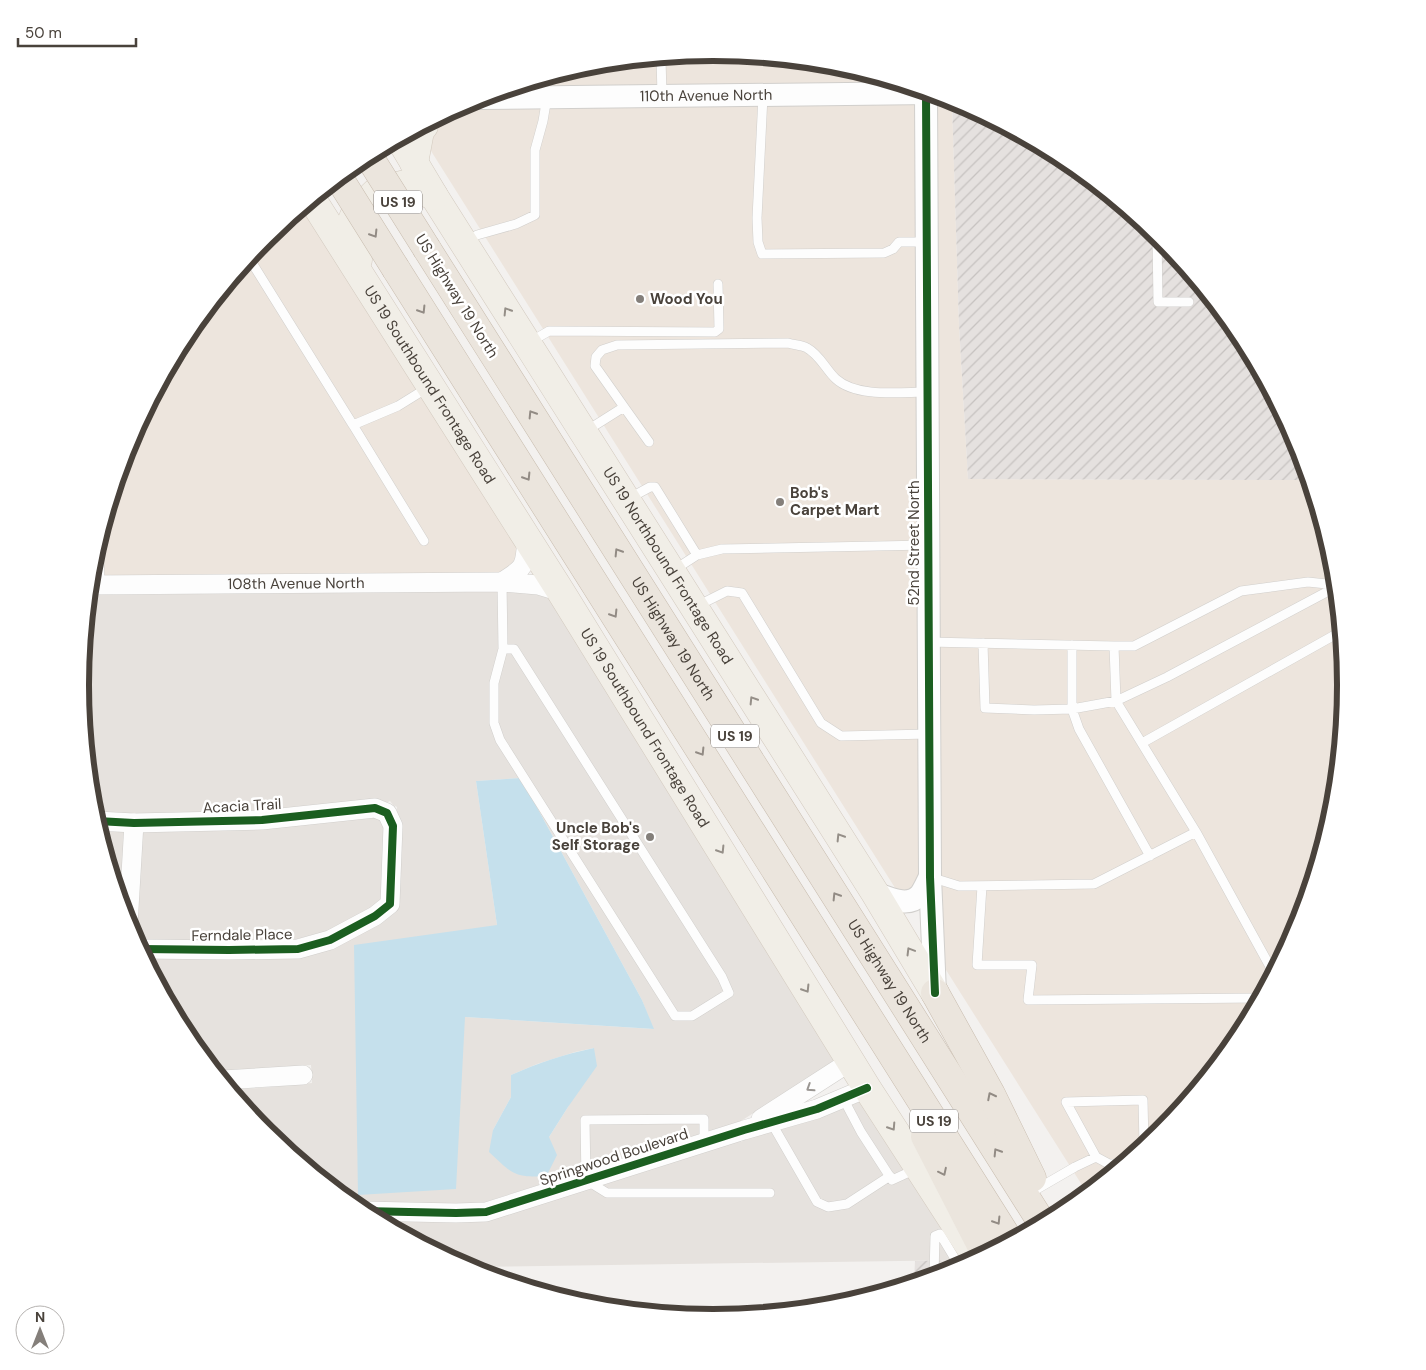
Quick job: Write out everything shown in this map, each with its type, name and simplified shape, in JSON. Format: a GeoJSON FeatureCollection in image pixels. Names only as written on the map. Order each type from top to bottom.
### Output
{"type":"FeatureCollection","features":[{"type":"Feature","properties":{"kind":"highway","name":"US Highway 19 North"},"geometry":{"type":"LineString","coordinates":[[372,162],[1038,1217]]}},
{"type":"Feature","properties":{"kind":"highway","name":"US 19"},"geometry":{"type":"LineString","coordinates":[[342,183],[1006,1235]]}},
{"type":"Feature","properties":{"kind":"highway"},"geometry":{"type":"LineString","coordinates":[[935,993],[991,1094],[1048,1211]]}},
{"type":"Feature","properties":{"kind":"highway"},"geometry":{"type":"LineString","coordinates":[[859,1002],[963,1212],[983,1247]]}},
{"type":"Feature","properties":{"kind":"main road"},"geometry":{"type":"LineString","coordinates":[[414,163],[419,135]]}},
{"type":"Feature","properties":{"kind":"main road","name":"US 19 Northbound Frontage Road"},"geometry":{"type":"LineString","coordinates":[[403,144],[464,244],[875,893],[935,993]]}},
{"type":"Feature","properties":{"kind":"main road"},"geometry":{"type":"LineString","coordinates":[[397,147],[414,163]]}},
{"type":"Feature","properties":{"kind":"main road"},"geometry":{"type":"LineString","coordinates":[[365,283],[352,243],[351,223],[356,211],[377,191],[405,184],[434,196]]}},
{"type":"Feature","properties":{"kind":"main road","name":"US 19 Southbound Frontage Road"},"geometry":{"type":"LineString","coordinates":[[316,205],[561,592],[851,1061],[855,1093],[918,1168],[973,1251]]}},
{"type":"Feature","properties":{"kind":"street","name":"110th Avenue North"},"geometry":{"type":"LineString","coordinates":[[503,98],[910,93]]}},
{"type":"Feature","properties":{"kind":"street","name":"52nd Street North"},"geometry":{"type":"LineString","coordinates":[[928,100],[926,242],[928,642],[930,877],[935,993]]}},
{"type":"Feature","properties":{"kind":"street"},"geometry":{"type":"LineString","coordinates":[[502,582],[520,571],[526,558],[527,538]]}},
{"type":"Feature","properties":{"kind":"street","name":"108th Avenue North"},"geometry":{"type":"LineString","coordinates":[[98,585],[502,582],[538,585],[561,592]]}},
{"type":"Feature","properties":{"kind":"street","name":"Acacia Trail"},"geometry":{"type":"LineString","coordinates":[[105,822],[262,820],[375,808],[387,813]]}},
{"type":"Feature","properties":{"kind":"street","name":"Ferndale Place"},"geometry":{"type":"LineString","coordinates":[[149,950],[298,948],[330,940],[375,916],[390,904],[393,826],[387,813]]}},
{"type":"Feature","properties":{"kind":"street"},"geometry":{"type":"LineString","coordinates":[[129,904],[134,823]]}},
{"type":"Feature","properties":{"kind":"street"},"geometry":{"type":"LineString","coordinates":[[875,893],[898,901],[911,900],[920,895],[930,877]]}},
{"type":"Feature","properties":{"kind":"street","name":"Springwood Boulevard"},"geometry":{"type":"LineString","coordinates":[[744,1130],[851,1061]]}},
{"type":"Feature","properties":{"kind":"street"},"geometry":{"type":"LineString","coordinates":[[230,1080],[303,1075]]}},
{"type":"Feature","properties":{"kind":"street","name":"Springwood Boulevard"},"geometry":{"type":"LineString","coordinates":[[378,1211],[486,1212],[817,1108],[855,1093]]}},
{"type":"Feature","properties":{"kind":"lane"},"geometry":{"type":"LineString","coordinates":[[661,64],[662,96]]}},
{"type":"Feature","properties":{"kind":"lane"},"geometry":{"type":"LineString","coordinates":[[763,95],[757,218],[758,242],[762,254],[884,253],[893,249],[899,242],[926,242]]}},
{"type":"Feature","properties":{"kind":"lane"},"geometry":{"type":"LineString","coordinates":[[464,244],[477,235],[516,224],[535,216],[535,150],[547,97]]}},
{"type":"Feature","properties":{"kind":"lane"},"geometry":{"type":"LineString","coordinates":[[1157,247],[1158,302],[1190,302]]}},
{"type":"Feature","properties":{"kind":"lane"},"geometry":{"type":"LineString","coordinates":[[254,264],[424,541]]}},
{"type":"Feature","properties":{"kind":"lane"},"geometry":{"type":"LineString","coordinates":[[528,344],[549,331],[714,332],[719,328],[718,284]]}},
{"type":"Feature","properties":{"kind":"lane"},"geometry":{"type":"LineString","coordinates":[[649,442],[595,366],[596,357],[602,350],[617,345],[788,343],[807,348],[821,360],[837,380],[853,389],[883,393],[927,392]]}},
{"type":"Feature","properties":{"kind":"lane"},"geometry":{"type":"LineString","coordinates":[[353,425],[398,406],[431,387]]}},
{"type":"Feature","properties":{"kind":"lane"},"geometry":{"type":"LineString","coordinates":[[583,432],[624,407]]}},
{"type":"Feature","properties":{"kind":"lane"},"geometry":{"type":"LineString","coordinates":[[626,500],[650,487],[655,488],[697,555]]}},
{"type":"Feature","properties":{"kind":"lane"},"geometry":{"type":"LineString","coordinates":[[672,571],[697,555],[722,549],[928,545]]}},
{"type":"Feature","properties":{"kind":"lane"},"geometry":{"type":"LineString","coordinates":[[502,582],[503,649],[494,683],[494,724],[500,740],[675,1016],[692,1016],[729,993],[722,976],[514,648],[503,649]]}},
{"type":"Feature","properties":{"kind":"lane"},"geometry":{"type":"LineString","coordinates":[[928,642],[1134,646],[1241,592],[1308,582],[1328,585]]}},
{"type":"Feature","properties":{"kind":"lane"},"geometry":{"type":"LineString","coordinates":[[983,643],[985,708],[1072,709],[1116,701],[1329,590]]}},
{"type":"Feature","properties":{"kind":"lane"},"geometry":{"type":"LineString","coordinates":[[695,608],[727,591],[742,593],[822,724],[841,736],[929,734]]}},
{"type":"Feature","properties":{"kind":"lane"},"geometry":{"type":"LineString","coordinates":[[1142,743],[1334,635]]}},
{"type":"Feature","properties":{"kind":"lane"},"geometry":{"type":"LineString","coordinates":[[1072,645],[1072,709],[1079,729],[1150,856]]}},
{"type":"Feature","properties":{"kind":"lane"},"geometry":{"type":"LineString","coordinates":[[1114,646],[1116,701],[1196,832],[1270,966]]}},
{"type":"Feature","properties":{"kind":"lane"},"geometry":{"type":"LineString","coordinates":[[930,877],[959,886],[1094,884],[1196,832]]}},
{"type":"Feature","properties":{"kind":"lane"},"geometry":{"type":"LineString","coordinates":[[982,886],[977,965],[1032,965],[1028,1000],[1252,998]]}},
{"type":"Feature","properties":{"kind":"lane"},"geometry":{"type":"LineString","coordinates":[[855,1093],[861,1132],[892,1180],[918,1168]]}},
{"type":"Feature","properties":{"kind":"lane"},"geometry":{"type":"LineString","coordinates":[[1112,1164],[1096,1157],[1066,1102],[1143,1100],[1144,1136]]}},
{"type":"Feature","properties":{"kind":"lane"},"geometry":{"type":"LineString","coordinates":[[704,1142],[704,1119],[586,1120],[586,1180],[607,1193],[770,1193]]}},
{"type":"Feature","properties":{"kind":"lane"},"geometry":{"type":"LineString","coordinates":[[771,1122],[817,1202],[828,1207],[847,1204],[890,1176]]}},
{"type":"Feature","properties":{"kind":"lane"},"geometry":{"type":"LineString","coordinates":[[1037,1189],[1096,1157]]}},
{"type":"Feature","properties":{"kind":"lane"},"geometry":{"type":"LineString","coordinates":[[934,1268],[935,1236],[940,1234],[955,1259]]}},
{"type":"Feature","properties":{"kind":"shaded area"},"geometry":{"type":"Polygon","coordinates":[[[713,61],[794,67],[835,73],[882,85],[535,88],[591,73],[672,63],[713,61]]]}},
{"type":"Feature","properties":{"kind":"shaded area"},"geometry":{"type":"Polygon","coordinates":[[[934,102],[952,109],[959,325],[968,479],[1302,480],[1325,563],[1335,644],[1337,685],[1335,726],[1325,807],[1304,885],[1272,961],[1232,1032],[1208,1065],[1154,1126],[1124,1154],[1083,1187],[941,962],[934,102]]]}},
{"type":"Feature","properties":{"kind":"shaded area"},"geometry":{"type":"Polygon","coordinates":[[[918,103],[921,875],[909,891],[897,891],[426,143],[432,128],[480,107],[918,103]]]}},
{"type":"Feature","properties":{"kind":"shaded area"},"geometry":{"type":"Polygon","coordinates":[[[952,109],[1025,145],[1060,166],[1093,190],[1154,244],[1208,305],[1232,338],[1272,409],[1302,480],[968,479],[959,325],[952,109]]]}},
{"type":"Feature","properties":{"kind":"shaded area"},"geometry":{"type":"Polygon","coordinates":[[[308,211],[519,541],[518,555],[514,564],[500,573],[99,576],[122,485],[137,446],[173,373],[194,338],[218,305],[272,244],[308,211]]]}},
{"type":"Feature","properties":{"kind":"shaded area"},"geometry":{"type":"Polygon","coordinates":[[[497,591],[499,594],[504,591],[536,594],[556,600],[839,1058],[741,1121],[485,1202],[456,1204],[364,1202],[302,1154],[272,1126],[238,1089],[312,1083],[311,1065],[223,1071],[194,1032],[153,959],[299,958],[378,925],[397,807],[390,801],[386,803],[261,811],[135,814],[102,812],[101,807],[91,726],[89,685],[96,595],[497,591]],[[521,778],[476,781],[497,925],[465,1017],[653,1029],[642,1000],[521,778]],[[594,1048],[537,1064],[511,1075],[511,1097],[493,1130],[549,1137],[568,1107],[594,1048]]]}},
{"type":"Feature","properties":{"kind":"shaded area"},"geometry":{"type":"Polygon","coordinates":[[[374,817],[381,820],[385,828],[382,899],[370,909],[327,931],[297,939],[229,941],[144,940],[136,921],[142,832],[374,817]]]}},
{"type":"Feature","properties":{"kind":"shaded area"},"geometry":{"type":"Polygon","coordinates":[[[107,831],[126,832],[122,885],[107,831]]]}},
{"type":"Feature","properties":{"kind":"shaded area"},"geometry":{"type":"Polygon","coordinates":[[[864,1099],[965,1255],[954,1260],[489,1267],[437,1244],[393,1220],[455,1222],[740,1140],[741,1142],[747,1138],[864,1099]]]}},
{"type":"Feature","properties":{"kind":"shaded area"},"geometry":{"type":"Polygon","coordinates":[[[954,1260],[914,1275],[915,1261],[954,1260]]]}},
{"type":"Feature","properties":{"kind":"water"},"geometry":{"type":"Polygon","coordinates":[[[521,778],[642,1000],[654,1029],[465,1017],[456,1189],[358,1195],[354,945],[497,925],[476,781],[521,778]]]}},
{"type":"Feature","properties":{"kind":"water"},"geometry":{"type":"Polygon","coordinates":[[[594,1048],[597,1066],[549,1137],[557,1155],[546,1177],[519,1175],[509,1170],[489,1152],[493,1130],[511,1097],[511,1075],[552,1059],[594,1048]]]}},
{"type":"Feature","properties":{"kind":"cycle path"},"geometry":{"type":"LineString","coordinates":[[926,99],[930,877],[935,993]]}},
{"type":"Feature","properties":{"kind":"cycle path"},"geometry":{"type":"LineString","coordinates":[[105,821],[134,823],[262,820],[375,808],[387,813],[393,826],[390,904],[375,916],[330,940],[298,949],[149,949]]}},
{"type":"Feature","properties":{"kind":"cycle path"},"geometry":{"type":"LineString","coordinates":[[378,1211],[486,1212],[744,1130],[817,1109],[867,1088]]}},
{"type":"Feature","properties":{"kind":"place","name":"Wood You"},"geometry":{"type":"Point","coordinates":[640,299]}},
{"type":"Feature","properties":{"kind":"place","name":"Bob's Carpet Mart"},"geometry":{"type":"Point","coordinates":[780,502]}},
{"type":"Feature","properties":{"kind":"place","name":"Uncle Bob's Self Storage"},"geometry":{"type":"Point","coordinates":[650,837]}}]}
